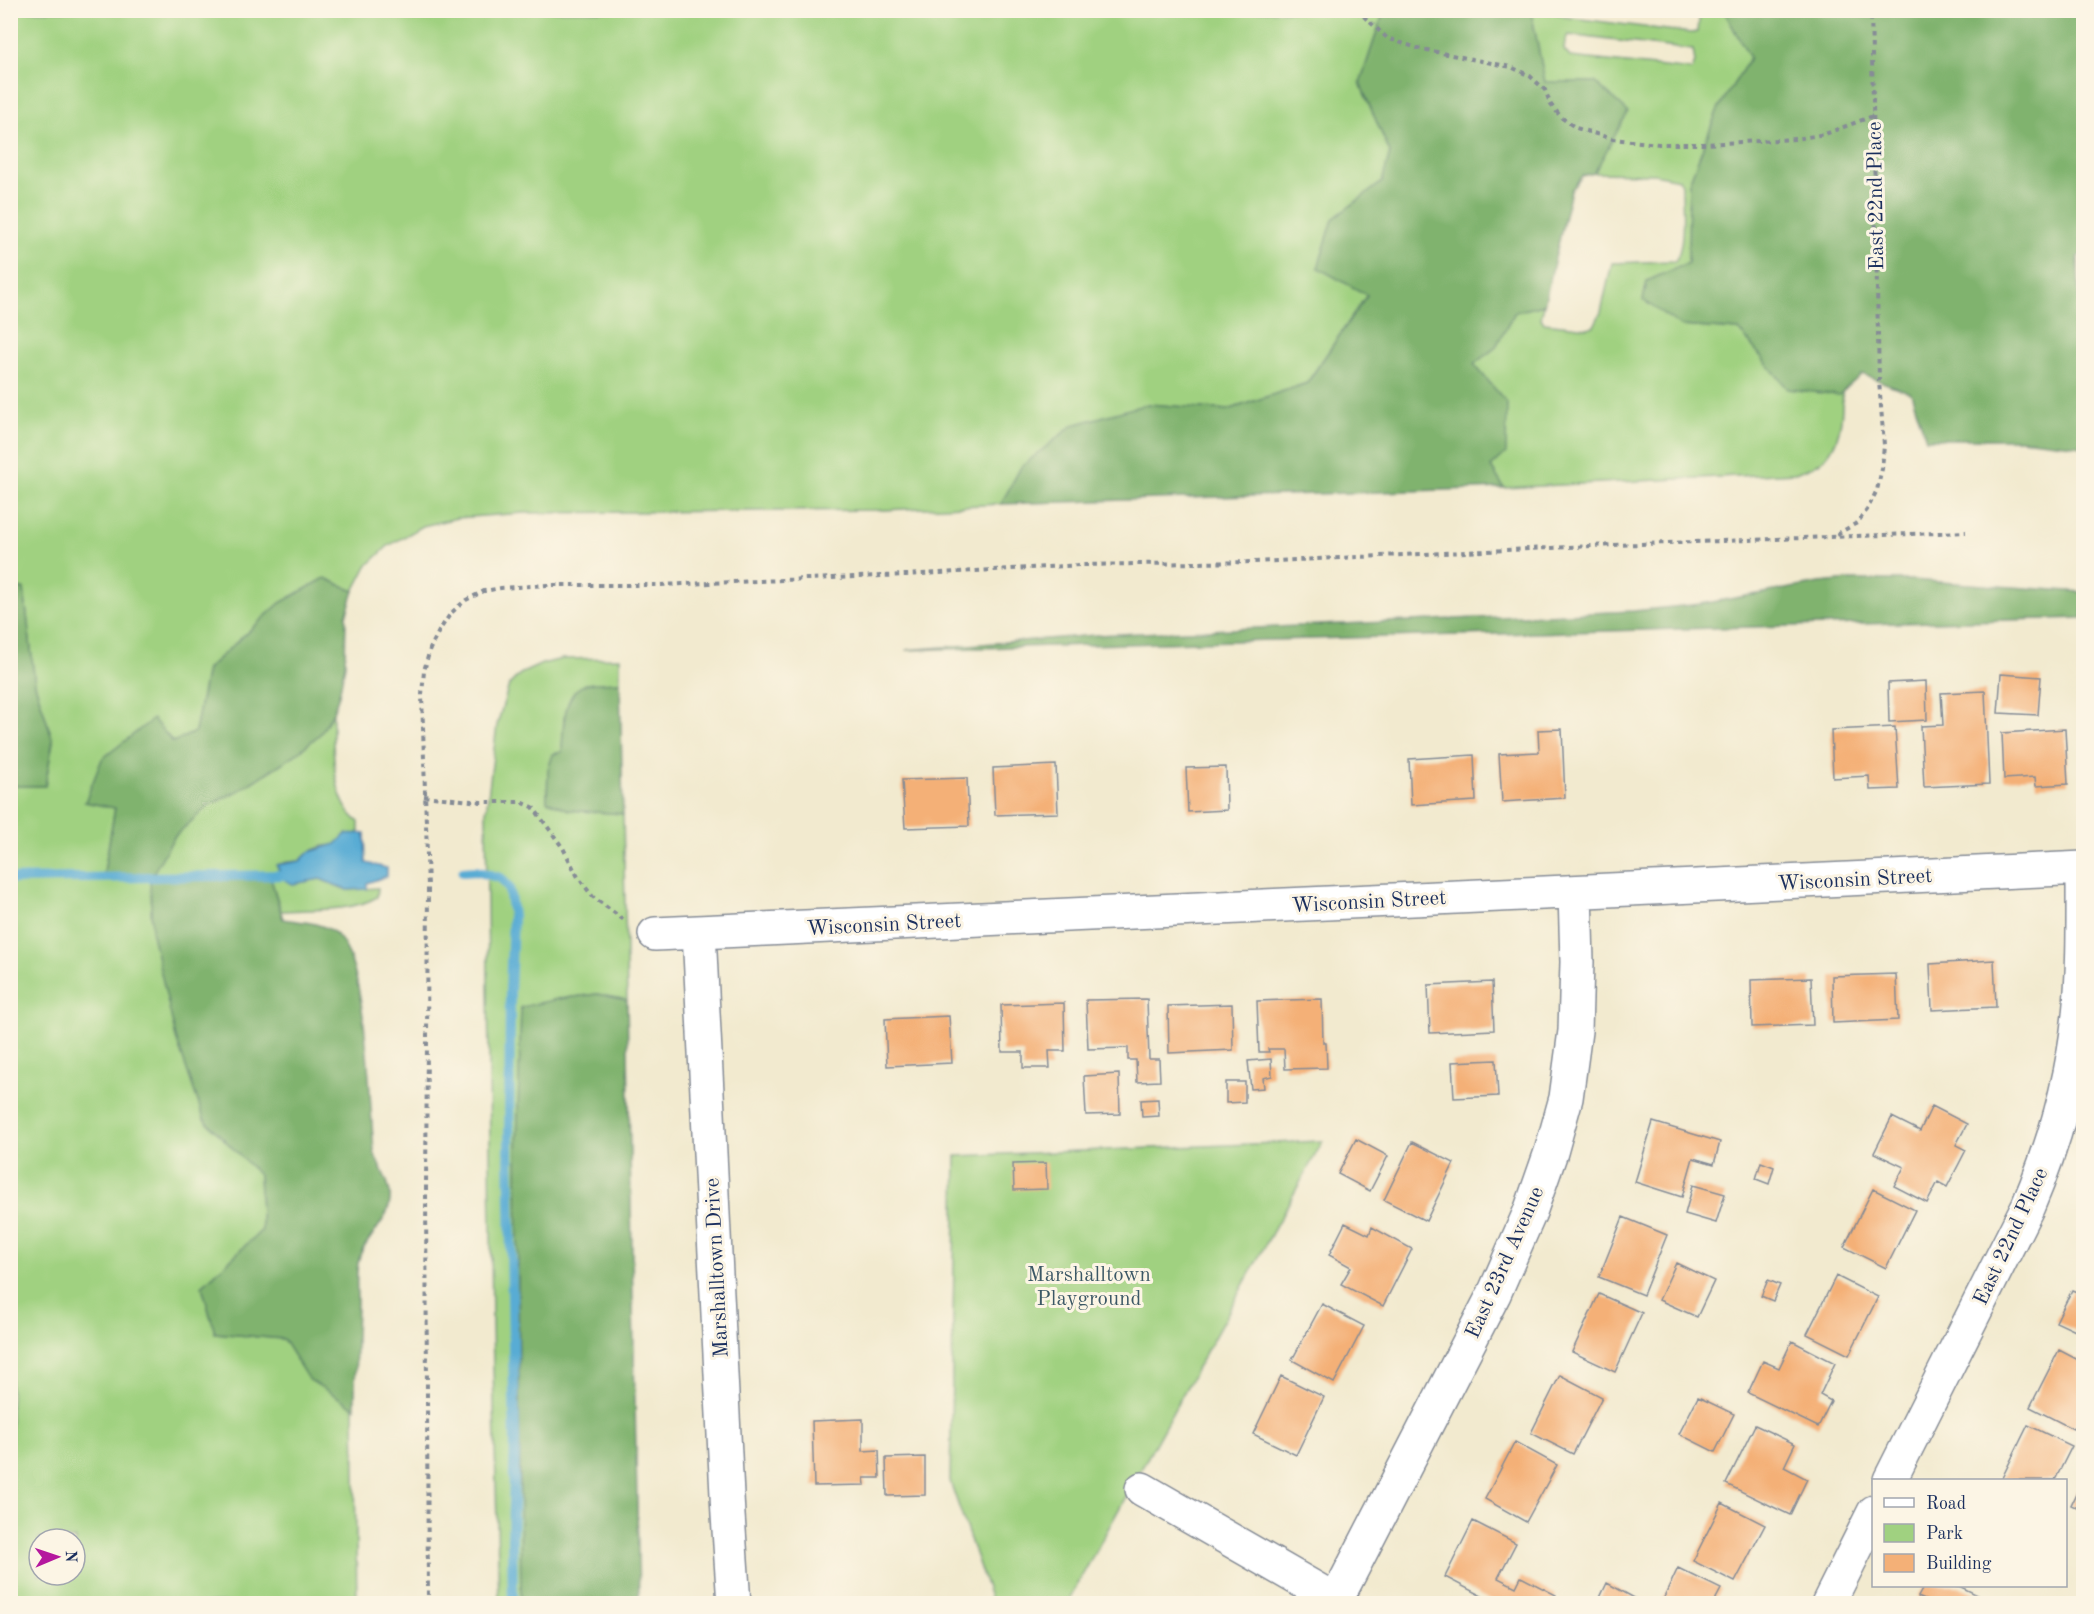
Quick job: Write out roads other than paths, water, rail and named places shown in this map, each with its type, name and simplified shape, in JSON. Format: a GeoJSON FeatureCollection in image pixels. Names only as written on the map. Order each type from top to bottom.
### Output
{"type":"FeatureCollection","features":[{"type":"Feature","properties":{"kind":"street","name":"Wisconsin Street"},"geometry":{"type":"LineString","coordinates":[[655,934],[2083,868]]}},
{"type":"Feature","properties":{"kind":"street","name":"East 22nd Place"},"geometry":{"type":"LineString","coordinates":[[1891,1479],[2028,1206],[2057,1125],[2074,1048],[2083,963],[2083,868]]}},
{"type":"Feature","properties":{"kind":"street","name":"East 23rd Avenue"},"geometry":{"type":"LineString","coordinates":[[1334,1602],[1498,1284],[1530,1212],[1551,1152],[1566,1098],[1575,1031],[1577,962],[1575,892]]}},
{"type":"Feature","properties":{"kind":"street","name":"Marshalltown Drive"},"geometry":{"type":"LineString","coordinates":[[699,932],[734,1604]]}},
{"type":"Feature","properties":{"kind":"street"},"geometry":{"type":"LineString","coordinates":[[1142,1489],[1334,1602]]}},
{"type":"Feature","properties":{"kind":"street"},"geometry":{"type":"LineString","coordinates":[[1828,1604],[1872,1516]]}},
{"type":"Feature","properties":{"kind":"water"},"geometry":{"type":"Polygon","coordinates":[[[365,833],[366,863],[387,868],[387,876],[367,883],[367,889],[348,890],[320,879],[293,884],[286,881],[276,865],[300,861],[309,852],[336,844],[346,834],[365,833]]]}},
{"type":"Feature","properties":{"kind":"waterway"},"geometry":{"type":"LineString","coordinates":[[463,872],[476,871],[501,878],[509,888],[513,916],[509,1155],[515,1441],[513,1604]]}},
{"type":"Feature","properties":{"kind":"waterway"},"geometry":{"type":"LineString","coordinates":[[10,879],[294,875]]}},
{"type":"Feature","properties":{"kind":"park label","name":"Marshalltown Playground"},"geometry":{"type":"Point","coordinates":[1089,1286]}}]}
